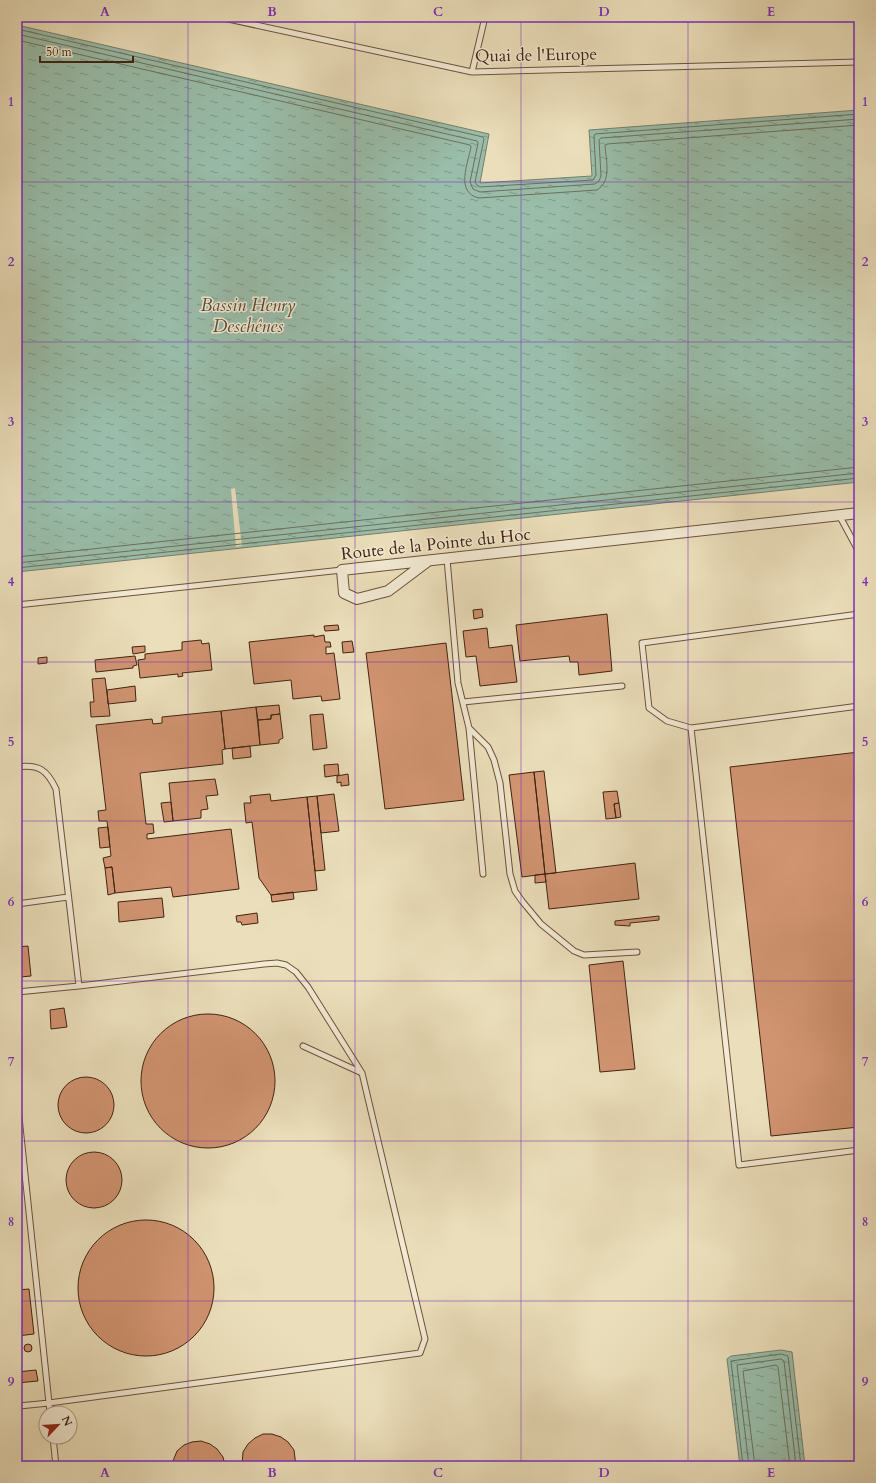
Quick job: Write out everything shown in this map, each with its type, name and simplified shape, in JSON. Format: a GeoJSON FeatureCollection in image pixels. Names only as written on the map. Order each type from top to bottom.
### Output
{"type":"FeatureCollection","features":[{"type":"Feature","properties":{"kind":"street","name":"Route de la Pointe du Hoc"},"geometry":{"type":"LineString","coordinates":[[342,570],[859,513]]}},
{"type":"Feature","properties":{"kind":"street"},"geometry":{"type":"LineString","coordinates":[[342,570],[344,594],[357,599],[388,591],[428,561]]}},
{"type":"Feature","properties":{"kind":"lane","name":"Quai de l'Europe"},"geometry":{"type":"LineString","coordinates":[[219,17],[472,72],[859,62]]}},
{"type":"Feature","properties":{"kind":"lane"},"geometry":{"type":"LineString","coordinates":[[472,72],[485,17]]}},
{"type":"Feature","properties":{"kind":"lane"},"geometry":{"type":"LineString","coordinates":[[839,515],[859,552]]}},
{"type":"Feature","properties":{"kind":"lane"},"geometry":{"type":"LineString","coordinates":[[447,559],[458,684],[469,728],[484,874]]}},
{"type":"Feature","properties":{"kind":"lane","name":"Route de la Pointe du Hoc"},"geometry":{"type":"LineString","coordinates":[[17,605],[342,570]]}},
{"type":"Feature","properties":{"kind":"lane"},"geometry":{"type":"LineString","coordinates":[[859,614],[642,643],[649,708],[668,721],[690,728],[859,706]]}},
{"type":"Feature","properties":{"kind":"lane"},"geometry":{"type":"LineString","coordinates":[[463,702],[622,686]]}},
{"type":"Feature","properties":{"kind":"lane"},"geometry":{"type":"LineString","coordinates":[[469,728],[488,747],[494,760],[500,784],[510,874],[515,891],[522,901],[541,924],[574,951],[584,955],[637,952]]}},
{"type":"Feature","properties":{"kind":"lane"},"geometry":{"type":"LineString","coordinates":[[690,728],[738,1165],[859,1150]]}},
{"type":"Feature","properties":{"kind":"lane"},"geometry":{"type":"LineString","coordinates":[[17,767],[34,767],[44,770],[56,789],[79,986]]}},
{"type":"Feature","properties":{"kind":"lane"},"geometry":{"type":"LineString","coordinates":[[17,904],[68,898]]}},
{"type":"Feature","properties":{"kind":"lane"},"geometry":{"type":"LineString","coordinates":[[17,992],[264,964],[286,965],[296,972],[308,987],[362,1073],[425,1338],[420,1353],[49,1403],[17,1405]]}},
{"type":"Feature","properties":{"kind":"lane"},"geometry":{"type":"LineString","coordinates":[[303,1046],[362,1073]]}},
{"type":"Feature","properties":{"kind":"lane"},"geometry":{"type":"LineString","coordinates":[[17,1098],[49,1403]]}},
{"type":"Feature","properties":{"kind":"lane"},"geometry":{"type":"LineString","coordinates":[[54,1445],[56,1466]]}},
{"type":"Feature","properties":{"kind":"water","name":"Bassin Henry Deschênes"},"geometry":{"type":"Polygon","coordinates":[[[17,25],[489,134],[480,183],[592,176],[589,130],[859,110],[859,482],[17,572],[17,25]]]}},
{"type":"Feature","properties":{"kind":"water"},"geometry":{"type":"Polygon","coordinates":[[[781,1350],[792,1352],[805,1466],[740,1466],[727,1359],[731,1356],[781,1350]]]}},
{"type":"Feature","properties":{"kind":"pier"},"geometry":{"type":"Polygon","coordinates":[[[235,488],[242,546],[236,547],[231,489],[235,488]]]}},
{"type":"Feature","properties":{"kind":"building"},"geometry":{"type":"Polygon","coordinates":[[[482,609],[483,617],[474,619],[473,610],[482,609]]]}},
{"type":"Feature","properties":{"kind":"building"},"geometry":{"type":"Polygon","coordinates":[[[607,614],[612,671],[579,675],[578,662],[570,662],[569,656],[520,661],[516,625],[607,614]]]}},
{"type":"Feature","properties":{"kind":"building"},"geometry":{"type":"Polygon","coordinates":[[[338,625],[339,630],[325,631],[324,626],[338,625]]]}},
{"type":"Feature","properties":{"kind":"building"},"geometry":{"type":"Polygon","coordinates":[[[487,628],[489,648],[512,645],[517,682],[480,686],[476,656],[466,657],[463,631],[487,628]]]}},
{"type":"Feature","properties":{"kind":"building"},"geometry":{"type":"Polygon","coordinates":[[[314,635],[314,637],[324,635],[325,642],[330,642],[331,647],[326,647],[326,654],[334,653],[340,699],[322,701],[321,696],[293,699],[291,680],[254,684],[249,642],[314,635]]]}},
{"type":"Feature","properties":{"kind":"building"},"geometry":{"type":"Polygon","coordinates":[[[201,640],[202,644],[209,643],[212,670],[182,673],[183,676],[178,677],[178,674],[140,678],[138,660],[145,659],[145,654],[182,650],[182,642],[201,640]]]}},
{"type":"Feature","properties":{"kind":"building"},"geometry":{"type":"Polygon","coordinates":[[[352,641],[354,652],[343,653],[342,642],[352,641]]]}},
{"type":"Feature","properties":{"kind":"building"},"geometry":{"type":"Polygon","coordinates":[[[446,643],[464,800],[385,809],[366,653],[446,643]]]}},
{"type":"Feature","properties":{"kind":"building"},"geometry":{"type":"Polygon","coordinates":[[[145,646],[145,652],[133,654],[132,647],[145,646]]]}},
{"type":"Feature","properties":{"kind":"building"},"geometry":{"type":"Polygon","coordinates":[[[135,656],[137,665],[133,666],[133,668],[96,672],[95,660],[135,656]]]}},
{"type":"Feature","properties":{"kind":"building"},"geometry":{"type":"Polygon","coordinates":[[[47,657],[47,663],[38,664],[38,658],[47,657]]]}},
{"type":"Feature","properties":{"kind":"building"},"geometry":{"type":"Polygon","coordinates":[[[105,678],[110,716],[91,717],[90,702],[94,702],[92,679],[105,678]]]}},
{"type":"Feature","properties":{"kind":"building"},"geometry":{"type":"Polygon","coordinates":[[[135,686],[136,701],[108,704],[107,690],[135,686]]]}},
{"type":"Feature","properties":{"kind":"building"},"geometry":{"type":"Polygon","coordinates":[[[279,705],[280,714],[271,715],[271,719],[258,720],[256,707],[279,705]]]}},
{"type":"Feature","properties":{"kind":"building"},"geometry":{"type":"Polygon","coordinates":[[[256,707],[260,745],[225,749],[221,711],[256,707]]]}},
{"type":"Feature","properties":{"kind":"building"},"geometry":{"type":"Polygon","coordinates":[[[221,711],[225,749],[222,750],[223,764],[140,773],[146,824],[153,824],[154,833],[147,834],[147,839],[231,829],[239,889],[173,897],[171,887],[115,893],[112,867],[105,868],[103,858],[111,856],[107,821],[99,821],[98,811],[106,810],[96,725],[152,719],[153,724],[162,723],[162,717],[221,711]]]}},
{"type":"Feature","properties":{"kind":"building"},"geometry":{"type":"Polygon","coordinates":[[[280,714],[283,738],[279,740],[279,743],[260,745],[258,720],[271,719],[271,715],[280,714]]]}},
{"type":"Feature","properties":{"kind":"building"},"geometry":{"type":"Polygon","coordinates":[[[323,714],[327,748],[313,750],[310,715],[323,714]]]}},
{"type":"Feature","properties":{"kind":"building"},"geometry":{"type":"Polygon","coordinates":[[[250,746],[251,757],[233,759],[232,748],[250,746]]]}},
{"type":"Feature","properties":{"kind":"building"},"geometry":{"type":"Polygon","coordinates":[[[859,752],[859,1127],[771,1136],[730,767],[859,752]]]}},
{"type":"Feature","properties":{"kind":"building"},"geometry":{"type":"Polygon","coordinates":[[[338,764],[339,775],[325,777],[324,765],[338,764]]]}},
{"type":"Feature","properties":{"kind":"building"},"geometry":{"type":"Polygon","coordinates":[[[544,771],[556,873],[545,874],[534,772],[544,771]]]}},
{"type":"Feature","properties":{"kind":"building"},"geometry":{"type":"Polygon","coordinates":[[[534,772],[545,874],[522,877],[509,775],[534,772]]]}},
{"type":"Feature","properties":{"kind":"building"},"geometry":{"type":"Polygon","coordinates":[[[348,774],[349,785],[341,786],[341,782],[337,783],[337,776],[348,774]]]}},
{"type":"Feature","properties":{"kind":"building"},"geometry":{"type":"Polygon","coordinates":[[[215,779],[218,795],[206,796],[208,809],[201,810],[201,818],[173,821],[169,783],[215,779]]]}},
{"type":"Feature","properties":{"kind":"building"},"geometry":{"type":"Polygon","coordinates":[[[617,791],[619,803],[614,804],[616,818],[606,819],[603,792],[617,791]]]}},
{"type":"Feature","properties":{"kind":"building"},"geometry":{"type":"Polygon","coordinates":[[[270,794],[271,801],[307,797],[317,890],[271,895],[259,878],[252,822],[246,823],[244,803],[251,803],[250,796],[270,794]]]}},
{"type":"Feature","properties":{"kind":"building"},"geometry":{"type":"Polygon","coordinates":[[[334,794],[339,831],[321,833],[317,796],[334,794]]]}},
{"type":"Feature","properties":{"kind":"building"},"geometry":{"type":"Polygon","coordinates":[[[317,796],[325,870],[315,871],[307,797],[317,796]]]}},
{"type":"Feature","properties":{"kind":"building"},"geometry":{"type":"Polygon","coordinates":[[[171,802],[173,821],[164,822],[161,803],[171,802]]]}},
{"type":"Feature","properties":{"kind":"building"},"geometry":{"type":"Polygon","coordinates":[[[619,803],[621,817],[616,818],[614,804],[619,803]]]}},
{"type":"Feature","properties":{"kind":"building"},"geometry":{"type":"Polygon","coordinates":[[[108,827],[110,847],[100,848],[98,828],[108,827]]]}},
{"type":"Feature","properties":{"kind":"building"},"geometry":{"type":"Polygon","coordinates":[[[635,863],[639,899],[549,909],[545,874],[635,863]]]}},
{"type":"Feature","properties":{"kind":"building"},"geometry":{"type":"Polygon","coordinates":[[[112,867],[115,893],[108,895],[105,868],[112,867]]]}},
{"type":"Feature","properties":{"kind":"building"},"geometry":{"type":"Polygon","coordinates":[[[545,874],[546,882],[535,883],[535,875],[545,874]]]}},
{"type":"Feature","properties":{"kind":"building"},"geometry":{"type":"Polygon","coordinates":[[[293,892],[294,899],[272,902],[271,895],[293,892]]]}},
{"type":"Feature","properties":{"kind":"building"},"geometry":{"type":"Polygon","coordinates":[[[17,895],[20,926],[17,926],[17,895]]]}},
{"type":"Feature","properties":{"kind":"building"},"geometry":{"type":"Polygon","coordinates":[[[162,898],[164,917],[119,922],[118,902],[162,898]]]}},
{"type":"Feature","properties":{"kind":"building"},"geometry":{"type":"Polygon","coordinates":[[[257,913],[258,923],[242,925],[241,922],[237,922],[236,916],[257,913]]]}},
{"type":"Feature","properties":{"kind":"building"},"geometry":{"type":"Polygon","coordinates":[[[659,916],[659,920],[630,923],[630,926],[615,925],[615,921],[659,916]]]}},
{"type":"Feature","properties":{"kind":"building"},"geometry":{"type":"Polygon","coordinates":[[[28,946],[31,976],[20,977],[17,947],[28,946]]]}},
{"type":"Feature","properties":{"kind":"building"},"geometry":{"type":"Polygon","coordinates":[[[623,961],[635,1069],[600,1072],[589,965],[623,961]]]}},
{"type":"Feature","properties":{"kind":"building"},"geometry":{"type":"Polygon","coordinates":[[[64,1008],[67,1027],[51,1029],[50,1010],[64,1008]]]}},
{"type":"Feature","properties":{"kind":"building"},"geometry":{"type":"Polygon","coordinates":[[[201,1014],[215,1014],[234,1019],[256,1033],[270,1055],[274,1068],[274,1094],[270,1107],[256,1129],[234,1143],[215,1148],[201,1148],[182,1143],[160,1129],[146,1107],[141,1088],[141,1074],[146,1055],[160,1033],[182,1019],[201,1014]]]}},
{"type":"Feature","properties":{"kind":"building"},"geometry":{"type":"Polygon","coordinates":[[[80,1077],[92,1077],[102,1081],[110,1089],[114,1099],[114,1111],[110,1121],[102,1129],[92,1133],[80,1133],[70,1129],[62,1121],[58,1111],[58,1099],[62,1089],[70,1081],[80,1077]]]}},
{"type":"Feature","properties":{"kind":"building"},"geometry":{"type":"Polygon","coordinates":[[[88,1152],[100,1152],[114,1160],[122,1174],[120,1191],[114,1200],[100,1208],[88,1208],[78,1203],[71,1196],[66,1186],[66,1174],[71,1164],[78,1157],[88,1152]]]}},
{"type":"Feature","properties":{"kind":"building"},"geometry":{"type":"Polygon","coordinates":[[[146,1220],[166,1223],[178,1228],[194,1240],[206,1256],[211,1268],[214,1288],[211,1308],[206,1320],[194,1336],[178,1348],[166,1353],[146,1356],[126,1353],[114,1348],[98,1336],[86,1320],[81,1308],[78,1288],[81,1268],[86,1256],[98,1240],[114,1228],[126,1223],[146,1220]]]}},
{"type":"Feature","properties":{"kind":"building"},"geometry":{"type":"Polygon","coordinates":[[[29,1289],[34,1334],[17,1336],[17,1290],[29,1289]]]}},
{"type":"Feature","properties":{"kind":"building"},"geometry":{"type":"Polygon","coordinates":[[[26,1344],[30,1344],[32,1348],[30,1352],[26,1352],[24,1350],[24,1346],[26,1344]]]}},
{"type":"Feature","properties":{"kind":"building"},"geometry":{"type":"Polygon","coordinates":[[[36,1370],[38,1381],[17,1383],[17,1372],[36,1370]]]}},
{"type":"Feature","properties":{"kind":"building"},"geometry":{"type":"Polygon","coordinates":[[[263,1434],[272,1434],[281,1437],[288,1442],[294,1450],[296,1466],[242,1466],[243,1452],[248,1444],[263,1434]]]}},
{"type":"Feature","properties":{"kind":"building"},"geometry":{"type":"Polygon","coordinates":[[[201,1441],[210,1444],[217,1449],[223,1457],[225,1466],[171,1466],[177,1451],[184,1445],[201,1441]]]}}]}
